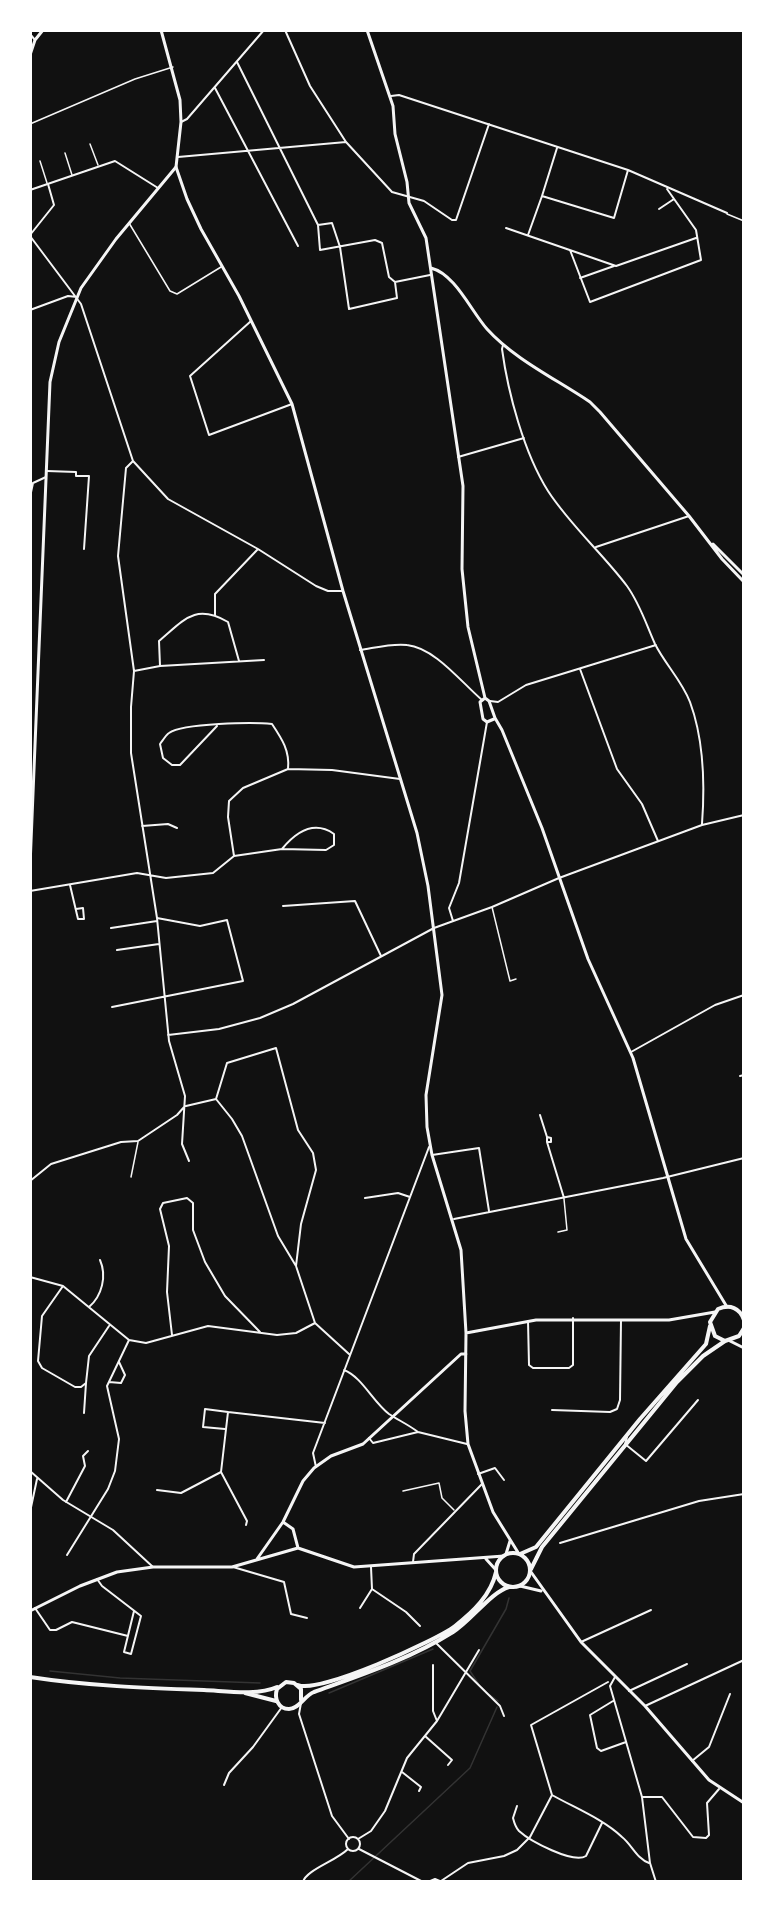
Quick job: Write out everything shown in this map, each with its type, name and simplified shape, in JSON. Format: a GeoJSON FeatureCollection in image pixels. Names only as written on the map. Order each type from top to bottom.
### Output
{"type":"FeatureCollection","features":[{"type":"Feature","properties":{"kind":"main road"},"geometry":{"type":"LineString","coordinates":[[30,1676],[104,1686],[236,1691],[266,1690],[290,1682],[310,1686],[343,1677],[435,1638],[453,1628],[476,1608],[490,1589],[505,1555],[520,1554],[536,1547],[628,1433],[706,1344],[710,1324],[717,1310],[727,1306],[744,1310]]}},
{"type":"Feature","properties":{"kind":"main road"},"geometry":{"type":"LineString","coordinates":[[737,1310],[744,1320]]}},
{"type":"Feature","properties":{"kind":"main road"},"geometry":{"type":"LineString","coordinates":[[710,1324],[715,1336],[727,1341]]}},
{"type":"Feature","properties":{"kind":"main road"},"geometry":{"type":"LineString","coordinates":[[236,1691],[266,1696],[288,1709],[311,1693],[358,1677],[436,1642],[469,1621],[496,1594],[510,1587],[520,1586],[527,1581],[542,1547],[625,1444],[693,1366],[743,1330]]}},
{"type":"Feature","properties":{"kind":"main road"},"geometry":{"type":"LineString","coordinates":[[520,1554],[528,1560],[531,1570]]}},
{"type":"Feature","properties":{"kind":"main road"},"geometry":{"type":"LineString","coordinates":[[496,1571],[501,1582],[510,1587]]}},
{"type":"Feature","properties":{"kind":"main road"},"geometry":{"type":"LineString","coordinates":[[298,1685],[302,1692],[301,1701]]}},
{"type":"Feature","properties":{"kind":"main road"},"geometry":{"type":"LineString","coordinates":[[276,1701],[275,1693],[279,1686]]}},
{"type":"Feature","properties":{"kind":"street"},"geometry":{"type":"LineString","coordinates":[[30,55],[35,40],[43,30]]}},
{"type":"Feature","properties":{"kind":"street"},"geometry":{"type":"LineString","coordinates":[[161,30],[173,67],[181,122],[176,167],[180,180],[201,230],[251,321],[292,404],[360,650],[417,833],[428,886],[442,995],[426,1095],[430,1145],[454,1219],[463,1267],[466,1333],[465,1411],[468,1444],[482,1484],[510,1540],[520,1554]]}},
{"type":"Feature","properties":{"kind":"street"},"geometry":{"type":"LineString","coordinates":[[181,122],[187,119],[215,88],[264,30]]}},
{"type":"Feature","properties":{"kind":"street"},"geometry":{"type":"LineString","coordinates":[[285,30],[310,86],[346,142],[392,192],[424,201],[452,220],[456,220],[489,124]]}},
{"type":"Feature","properties":{"kind":"street"},"geometry":{"type":"LineString","coordinates":[[367,30],[390,96],[408,197],[426,238],[439,338],[452,400],[465,513],[462,569],[468,627],[484,699],[480,708],[487,722],[459,883],[449,908],[453,921]]}},
{"type":"Feature","properties":{"kind":"street"},"geometry":{"type":"LineString","coordinates":[[30,34],[35,40]]}},
{"type":"Feature","properties":{"kind":"street"},"geometry":{"type":"LineString","coordinates":[[237,62],[318,225],[320,250],[340,247],[375,240],[382,243],[388,277],[395,282],[398,298],[349,309],[340,247],[332,223],[318,225]]}},
{"type":"Feature","properties":{"kind":"street"},"geometry":{"type":"LineString","coordinates":[[215,88],[298,246]]}},
{"type":"Feature","properties":{"kind":"street"},"geometry":{"type":"LineString","coordinates":[[390,96],[399,95],[628,170],[726,213]]}},
{"type":"Feature","properties":{"kind":"street"},"geometry":{"type":"LineString","coordinates":[[178,157],[346,142]]}},
{"type":"Feature","properties":{"kind":"street"},"geometry":{"type":"LineString","coordinates":[[528,235],[558,147]]}},
{"type":"Feature","properties":{"kind":"street"},"geometry":{"type":"LineString","coordinates":[[30,190],[115,161],[158,188]]}},
{"type":"Feature","properties":{"kind":"street"},"geometry":{"type":"LineString","coordinates":[[30,866],[50,382],[59,342],[77,297],[102,257],[176,167]]}},
{"type":"Feature","properties":{"kind":"street"},"geometry":{"type":"LineString","coordinates":[[542,196],[614,218],[628,170]]}},
{"type":"Feature","properties":{"kind":"street"},"geometry":{"type":"LineString","coordinates":[[48,184],[54,205],[30,236],[77,297],[110,388],[133,461],[168,499],[258,549],[316,586],[328,591],[343,591]]}},
{"type":"Feature","properties":{"kind":"street"},"geometry":{"type":"LineString","coordinates":[[570,250],[590,302],[701,260],[696,230],[665,186]]}},
{"type":"Feature","properties":{"kind":"street"},"geometry":{"type":"LineString","coordinates":[[659,209],[674,199]]}},
{"type":"Feature","properties":{"kind":"street"},"geometry":{"type":"LineString","coordinates":[[506,228],[616,266]]}},
{"type":"Feature","properties":{"kind":"street"},"geometry":{"type":"LineString","coordinates":[[580,278],[697,238]]}},
{"type":"Feature","properties":{"kind":"street"},"geometry":{"type":"LineString","coordinates":[[430,268],[442,272],[486,328],[504,345],[590,402],[744,582]]}},
{"type":"Feature","properties":{"kind":"street"},"geometry":{"type":"LineString","coordinates":[[395,282],[430,275]]}},
{"type":"Feature","properties":{"kind":"street"},"geometry":{"type":"LineString","coordinates":[[30,310],[68,296],[77,297]]}},
{"type":"Feature","properties":{"kind":"street"},"geometry":{"type":"LineString","coordinates":[[251,321],[190,376],[209,435],[292,404]]}},
{"type":"Feature","properties":{"kind":"street"},"geometry":{"type":"LineString","coordinates":[[504,345],[502,349],[507,376],[524,438],[548,491],[629,589],[643,612],[656,645],[690,701],[699,735],[702,763],[702,825]]}},
{"type":"Feature","properties":{"kind":"street"},"geometry":{"type":"LineString","coordinates":[[458,457],[524,438]]}},
{"type":"Feature","properties":{"kind":"street"},"geometry":{"type":"LineString","coordinates":[[133,461],[126,468],[117,556],[134,671],[131,753],[157,919],[168,1035],[186,1106],[183,1144],[189,1161]]}},
{"type":"Feature","properties":{"kind":"street"},"geometry":{"type":"LineString","coordinates":[[46,471],[76,472],[76,476],[89,476],[84,549]]}},
{"type":"Feature","properties":{"kind":"street"},"geometry":{"type":"LineString","coordinates":[[30,497],[36,480],[46,477]]}},
{"type":"Feature","properties":{"kind":"street"},"geometry":{"type":"LineString","coordinates":[[596,547],[689,516]]}},
{"type":"Feature","properties":{"kind":"street"},"geometry":{"type":"LineString","coordinates":[[710,543],[744,575]]}},
{"type":"Feature","properties":{"kind":"street"},"geometry":{"type":"LineString","coordinates":[[215,615],[215,594],[258,549]]}},
{"type":"Feature","properties":{"kind":"street"},"geometry":{"type":"LineString","coordinates":[[160,666],[159,640],[190,615],[215,615],[228,622],[239,661]]}},
{"type":"Feature","properties":{"kind":"street"},"geometry":{"type":"LineString","coordinates":[[360,650],[407,645],[421,650],[435,658],[484,699],[498,702],[528,685],[656,645]]}},
{"type":"Feature","properties":{"kind":"street"},"geometry":{"type":"LineString","coordinates":[[134,671],[160,666],[264,660]]}},
{"type":"Feature","properties":{"kind":"street"},"geometry":{"type":"LineString","coordinates":[[580,669],[617,769],[642,804],[658,842]]}},
{"type":"Feature","properties":{"kind":"street"},"geometry":{"type":"LineString","coordinates":[[489,701],[542,828],[588,959],[631,1052],[686,1239],[727,1306]]}},
{"type":"Feature","properties":{"kind":"street"},"geometry":{"type":"LineString","coordinates":[[487,722],[495,718]]}},
{"type":"Feature","properties":{"kind":"street"},"geometry":{"type":"LineString","coordinates":[[217,726],[180,765],[172,765],[163,758],[160,744],[170,732],[191,727],[250,722],[272,724],[284,742],[288,756],[288,769]]}},
{"type":"Feature","properties":{"kind":"street"},"geometry":{"type":"LineString","coordinates":[[234,856],[228,817],[230,801],[243,788],[288,769],[332,770],[400,779]]}},
{"type":"Feature","properties":{"kind":"street"},"geometry":{"type":"LineString","coordinates":[[168,1035],[219,1029],[260,1018],[293,1004],[434,928],[492,907],[559,878],[702,825],[744,815]]}},
{"type":"Feature","properties":{"kind":"street"},"geometry":{"type":"LineString","coordinates":[[141,826],[168,824],[177,828]]}},
{"type":"Feature","properties":{"kind":"street"},"geometry":{"type":"LineString","coordinates":[[30,891],[136,873],[166,878],[213,873],[234,856],[282,849],[326,850],[334,846],[334,834],[325,828],[307,829],[293,836],[282,849]]}},
{"type":"Feature","properties":{"kind":"street"},"geometry":{"type":"LineString","coordinates":[[70,885],[76,909]]}},
{"type":"Feature","properties":{"kind":"street"},"geometry":{"type":"LineString","coordinates":[[283,906],[355,901],[381,956]]}},
{"type":"Feature","properties":{"kind":"street"},"geometry":{"type":"LineString","coordinates":[[111,928],[157,919],[200,926],[227,920],[243,981],[112,1007]]}},
{"type":"Feature","properties":{"kind":"street"},"geometry":{"type":"LineString","coordinates":[[117,950],[159,944]]}},
{"type":"Feature","properties":{"kind":"street"},"geometry":{"type":"LineString","coordinates":[[631,1052],[715,1005],[744,995]]}},
{"type":"Feature","properties":{"kind":"street"},"geometry":{"type":"LineString","coordinates":[[216,1099],[225,1065],[229,1061],[276,1048],[298,1130],[313,1153],[316,1170],[302,1224],[297,1266]]}},
{"type":"Feature","properties":{"kind":"street"},"geometry":{"type":"LineString","coordinates":[[740,1076],[744,1075]]}},
{"type":"Feature","properties":{"kind":"street"},"geometry":{"type":"LineString","coordinates":[[30,1181],[51,1164],[121,1142],[138,1141],[177,1115],[186,1106],[216,1099]]}},
{"type":"Feature","properties":{"kind":"street"},"geometry":{"type":"LineString","coordinates":[[216,1099],[242,1136],[279,1236],[297,1266],[315,1323],[349,1354]]}},
{"type":"Feature","properties":{"kind":"street"},"geometry":{"type":"LineString","coordinates":[[540,1115],[564,1198]]}},
{"type":"Feature","properties":{"kind":"street"},"geometry":{"type":"LineString","coordinates":[[316,1467],[313,1453],[430,1145]]}},
{"type":"Feature","properties":{"kind":"street"},"geometry":{"type":"LineString","coordinates":[[432,1155],[479,1148],[489,1212]]}},
{"type":"Feature","properties":{"kind":"street"},"geometry":{"type":"LineString","coordinates":[[454,1219],[564,1198],[744,1158]]}},
{"type":"Feature","properties":{"kind":"street"},"geometry":{"type":"LineString","coordinates":[[365,1198],[398,1193],[410,1197]]}},
{"type":"Feature","properties":{"kind":"street"},"geometry":{"type":"LineString","coordinates":[[172,1335],[167,1292],[169,1246],[160,1209],[163,1203],[187,1198],[193,1203],[196,1241],[219,1286],[260,1332]]}},
{"type":"Feature","properties":{"kind":"street"},"geometry":{"type":"LineString","coordinates":[[89,1307],[99,1297],[103,1267],[100,1260]]}},
{"type":"Feature","properties":{"kind":"street"},"geometry":{"type":"LineString","coordinates":[[30,1277],[63,1286],[109,1326],[129,1340],[146,1343],[208,1326],[260,1332],[296,1333],[315,1323]]}},
{"type":"Feature","properties":{"kind":"street"},"geometry":{"type":"LineString","coordinates":[[63,1286],[42,1316],[38,1361],[42,1368],[75,1387],[81,1387],[86,1383]]}},
{"type":"Feature","properties":{"kind":"street"},"geometry":{"type":"LineString","coordinates":[[466,1333],[528,1321],[573,1318],[669,1320],[717,1310],[719,1296]]}},
{"type":"Feature","properties":{"kind":"street"},"geometry":{"type":"LineString","coordinates":[[701,1315],[710,1324]]}},
{"type":"Feature","properties":{"kind":"street"},"geometry":{"type":"LineString","coordinates":[[528,1321],[529,1365],[533,1368],[569,1368],[573,1365],[573,1318]]}},
{"type":"Feature","properties":{"kind":"street"},"geometry":{"type":"LineString","coordinates":[[552,1410],[610,1412],[616,1409],[620,1400],[621,1320]]}},
{"type":"Feature","properties":{"kind":"street"},"geometry":{"type":"LineString","coordinates":[[84,1413],[89,1356],[109,1326]]}},
{"type":"Feature","properties":{"kind":"street"},"geometry":{"type":"LineString","coordinates":[[743,1330],[744,1340]]}},
{"type":"Feature","properties":{"kind":"street"},"geometry":{"type":"LineString","coordinates":[[68,1555],[108,1489],[118,1454],[119,1439],[107,1386],[129,1340]]}},
{"type":"Feature","properties":{"kind":"street"},"geometry":{"type":"LineString","coordinates":[[727,1341],[744,1348]]}},
{"type":"Feature","properties":{"kind":"street"},"geometry":{"type":"LineString","coordinates":[[257,1559],[283,1522],[303,1481],[316,1467],[369,1438],[461,1354],[466,1354]]}},
{"type":"Feature","properties":{"kind":"street"},"geometry":{"type":"LineString","coordinates":[[109,1382],[119,1384],[124,1378],[119,1361]]}},
{"type":"Feature","properties":{"kind":"street"},"geometry":{"type":"LineString","coordinates":[[344,1370],[350,1372],[372,1399],[394,1417],[418,1432],[468,1444]]}},
{"type":"Feature","properties":{"kind":"street"},"geometry":{"type":"LineString","coordinates":[[628,1433],[625,1444],[646,1461],[698,1400]]}},
{"type":"Feature","properties":{"kind":"street"},"geometry":{"type":"LineString","coordinates":[[225,1429],[203,1427],[205,1409],[325,1422]]}},
{"type":"Feature","properties":{"kind":"street"},"geometry":{"type":"LineString","coordinates":[[228,1412],[221,1472],[247,1521],[246,1525]]}},
{"type":"Feature","properties":{"kind":"street"},"geometry":{"type":"LineString","coordinates":[[369,1438],[373,1443],[418,1432]]}},
{"type":"Feature","properties":{"kind":"street"},"geometry":{"type":"LineString","coordinates":[[66,1502],[85,1466],[83,1456],[88,1451]]}},
{"type":"Feature","properties":{"kind":"street"},"geometry":{"type":"LineString","coordinates":[[478,1474],[495,1468],[504,1480]]}},
{"type":"Feature","properties":{"kind":"street"},"geometry":{"type":"LineString","coordinates":[[30,1471],[66,1502],[113,1530],[153,1567]]}},
{"type":"Feature","properties":{"kind":"street"},"geometry":{"type":"LineString","coordinates":[[157,1490],[181,1493],[221,1472]]}},
{"type":"Feature","properties":{"kind":"street"},"geometry":{"type":"LineString","coordinates":[[30,1512],[37,1479]]}},
{"type":"Feature","properties":{"kind":"street"},"geometry":{"type":"LineString","coordinates":[[413,1563],[414,1554],[482,1484]]}},
{"type":"Feature","properties":{"kind":"street"},"geometry":{"type":"LineString","coordinates":[[560,1543],[688,1504],[744,1494]]}},
{"type":"Feature","properties":{"kind":"street"},"geometry":{"type":"LineString","coordinates":[[283,1522],[293,1529],[298,1548]]}},
{"type":"Feature","properties":{"kind":"street"},"geometry":{"type":"LineString","coordinates":[[232,1567],[298,1548],[348,1566],[371,1567],[485,1558],[505,1555],[510,1540]]}},
{"type":"Feature","properties":{"kind":"street"},"geometry":{"type":"LineString","coordinates":[[485,1558],[496,1571]]}},
{"type":"Feature","properties":{"kind":"street"},"geometry":{"type":"LineString","coordinates":[[30,1611],[117,1572],[153,1567],[232,1567],[284,1582],[291,1614],[307,1618]]}},
{"type":"Feature","properties":{"kind":"street"},"geometry":{"type":"LineString","coordinates":[[360,1608],[372,1589],[371,1567]]}},
{"type":"Feature","properties":{"kind":"street"},"geometry":{"type":"LineString","coordinates":[[531,1570],[543,1592],[581,1642],[645,1706],[719,1789],[744,1803]]}},
{"type":"Feature","properties":{"kind":"street"},"geometry":{"type":"LineString","coordinates":[[97,1579],[102,1586],[141,1616],[131,1654],[124,1652],[134,1611]]}},
{"type":"Feature","properties":{"kind":"street"},"geometry":{"type":"LineString","coordinates":[[520,1586],[543,1592]]}},
{"type":"Feature","properties":{"kind":"street"},"geometry":{"type":"LineString","coordinates":[[372,1589],[406,1612],[420,1626]]}},
{"type":"Feature","properties":{"kind":"street"},"geometry":{"type":"LineString","coordinates":[[35,1608],[53,1630],[72,1622],[128,1636]]}},
{"type":"Feature","properties":{"kind":"street"},"geometry":{"type":"LineString","coordinates":[[581,1642],[651,1610]]}},
{"type":"Feature","properties":{"kind":"street"},"geometry":{"type":"LineString","coordinates":[[436,1642],[466,1675],[500,1706],[504,1716]]}},
{"type":"Feature","properties":{"kind":"street"},"geometry":{"type":"LineString","coordinates":[[349,1839],[358,1839],[371,1831],[385,1811],[407,1758],[437,1721],[479,1650]]}},
{"type":"Feature","properties":{"kind":"street"},"geometry":{"type":"LineString","coordinates":[[645,1706],[744,1660]]}},
{"type":"Feature","properties":{"kind":"street"},"geometry":{"type":"LineString","coordinates":[[629,1691],[687,1664]]}},
{"type":"Feature","properties":{"kind":"street"},"geometry":{"type":"LineString","coordinates":[[433,1665],[433,1712],[437,1721]]}},
{"type":"Feature","properties":{"kind":"street"},"geometry":{"type":"LineString","coordinates":[[428,1882],[435,1879],[442,1882],[468,1863],[512,1854],[530,1838],[552,1796],[531,1725],[599,1685],[610,1682],[615,1677]]}},
{"type":"Feature","properties":{"kind":"street"},"geometry":{"type":"LineString","coordinates":[[610,1682],[642,1797],[650,1863],[656,1882]]}},
{"type":"Feature","properties":{"kind":"street"},"geometry":{"type":"LineString","coordinates":[[692,1761],[709,1747],[730,1694]]}},
{"type":"Feature","properties":{"kind":"street"},"geometry":{"type":"LineString","coordinates":[[301,1701],[299,1714],[332,1816],[349,1839],[348,1849],[335,1861],[305,1875],[303,1882]]}},
{"type":"Feature","properties":{"kind":"street"},"geometry":{"type":"LineString","coordinates":[[614,1701],[590,1715],[597,1748],[601,1751],[626,1742]]}},
{"type":"Feature","properties":{"kind":"street"},"geometry":{"type":"LineString","coordinates":[[224,1785],[228,1773],[253,1747],[282,1707]]}},
{"type":"Feature","properties":{"kind":"street"},"geometry":{"type":"LineString","coordinates":[[288,1709],[299,1714]]}},
{"type":"Feature","properties":{"kind":"street"},"geometry":{"type":"LineString","coordinates":[[425,1736],[452,1760],[447,1765]]}},
{"type":"Feature","properties":{"kind":"street"},"geometry":{"type":"LineString","coordinates":[[402,1772],[421,1786],[419,1791]]}},
{"type":"Feature","properties":{"kind":"street"},"geometry":{"type":"LineString","coordinates":[[642,1797],[662,1797],[693,1837],[706,1838],[709,1835],[707,1803],[719,1789]]}},
{"type":"Feature","properties":{"kind":"street"},"geometry":{"type":"LineString","coordinates":[[552,1796],[602,1823],[625,1839],[641,1858],[650,1863]]}},
{"type":"Feature","properties":{"kind":"street"},"geometry":{"type":"LineString","coordinates":[[517,1806],[513,1818],[518,1831],[559,1854],[581,1859],[586,1856],[602,1823]]}},
{"type":"Feature","properties":{"kind":"street"},"geometry":{"type":"LineString","coordinates":[[358,1839],[359,1849]]}},
{"type":"Feature","properties":{"kind":"street"},"geometry":{"type":"LineString","coordinates":[[348,1849],[355,1851],[359,1849],[423,1882]]}},
{"type":"Feature","properties":{"kind":"lane"},"geometry":{"type":"LineString","coordinates":[[30,124],[135,79],[173,67]]}},
{"type":"Feature","properties":{"kind":"lane"},"geometry":{"type":"LineString","coordinates":[[90,144],[98,167]]}},
{"type":"Feature","properties":{"kind":"lane"},"geometry":{"type":"LineString","coordinates":[[65,153],[73,176]]}},
{"type":"Feature","properties":{"kind":"lane"},"geometry":{"type":"LineString","coordinates":[[40,161],[48,184]]}},
{"type":"Feature","properties":{"kind":"lane"},"geometry":{"type":"LineString","coordinates":[[726,213],[744,221]]}},
{"type":"Feature","properties":{"kind":"lane"},"geometry":{"type":"LineString","coordinates":[[129,223],[170,291],[177,294],[222,266]]}},
{"type":"Feature","properties":{"kind":"lane"},"geometry":{"type":"LineString","coordinates":[[492,907],[510,981],[516,979]]}},
{"type":"Feature","properties":{"kind":"lane"},"geometry":{"type":"LineString","coordinates":[[131,1177],[138,1141]]}},
{"type":"Feature","properties":{"kind":"lane"},"geometry":{"type":"LineString","coordinates":[[558,1232],[567,1230],[564,1198]]}},
{"type":"Feature","properties":{"kind":"lane"},"geometry":{"type":"LineString","coordinates":[[403,1491],[439,1483],[442,1498],[455,1511]]}},
{"type":"Feature","properties":{"kind":"waterway"},"geometry":{"type":"LineString","coordinates":[[478,1683],[470,1671],[506,1609],[509,1598]]}},
{"type":"Feature","properties":{"kind":"waterway"},"geometry":{"type":"LineString","coordinates":[[329,1693],[433,1649]]}},
{"type":"Feature","properties":{"kind":"waterway"},"geometry":{"type":"LineString","coordinates":[[50,1671],[120,1678],[260,1683]]}},
{"type":"Feature","properties":{"kind":"waterway"},"geometry":{"type":"LineString","coordinates":[[490,1695],[498,1701]]}},
{"type":"Feature","properties":{"kind":"waterway"},"geometry":{"type":"LineString","coordinates":[[348,1882],[470,1768],[497,1707]]}}]}
